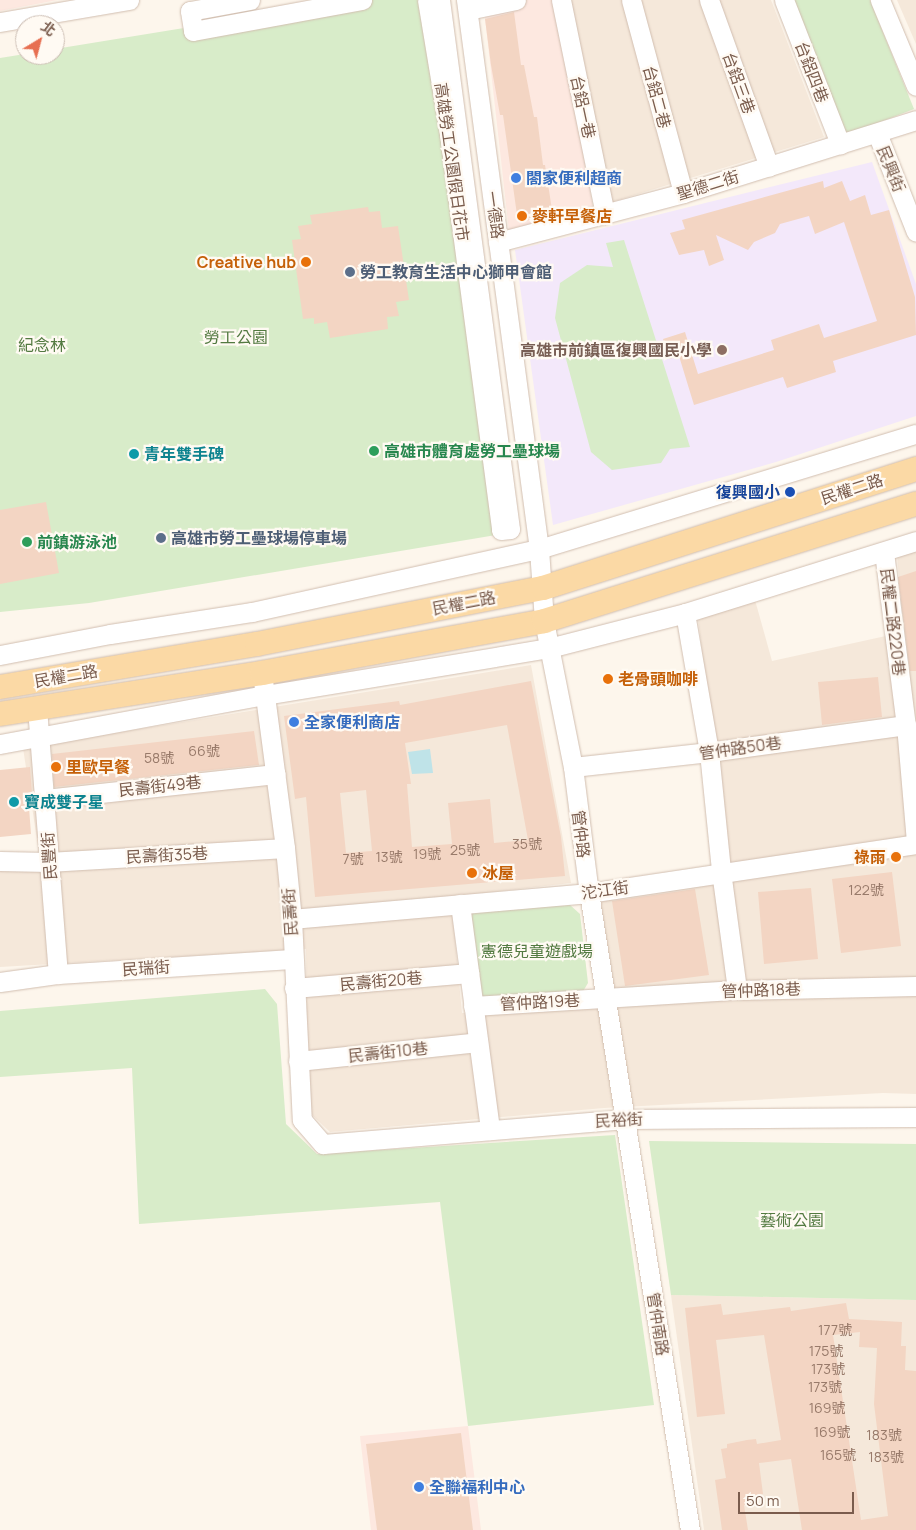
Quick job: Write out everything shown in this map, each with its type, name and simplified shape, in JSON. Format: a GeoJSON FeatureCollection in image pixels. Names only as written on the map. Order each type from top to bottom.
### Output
{"type":"FeatureCollection","features":[{"type":"Feature","properties":{"kind":"main road","name":"民權二路"},"geometry":{"type":"LineString","coordinates":[[0,687],[257,644],[543,588],[916,468]]}},
{"type":"Feature","properties":{"kind":"main road","name":"民權二路"},"geometry":{"type":"LineString","coordinates":[[0,714],[37,708],[264,684],[544,622],[916,504]]}},
{"type":"Feature","properties":{"kind":"street"},"geometry":{"type":"LineString","coordinates":[[0,22],[129,0]]}},
{"type":"Feature","properties":{"kind":"street"},"geometry":{"type":"LineString","coordinates":[[250,0],[190,11],[194,31],[362,0]]}},
{"type":"Feature","properties":{"kind":"street","name":"高雄勞工公園假日花市"},"geometry":{"type":"LineString","coordinates":[[427,0],[448,132],[501,530],[510,530],[440,0]]}},
{"type":"Feature","properties":{"kind":"street"},"geometry":{"type":"LineString","coordinates":[[466,5],[516,0]]}},
{"type":"Feature","properties":{"kind":"street","name":"台鋁一巷"},"geometry":{"type":"LineString","coordinates":[[561,0],[605,215]]}},
{"type":"Feature","properties":{"kind":"street","name":"台鋁二巷"},"geometry":{"type":"LineString","coordinates":[[631,0],[683,193]]}},
{"type":"Feature","properties":{"kind":"street","name":"台鋁三巷"},"geometry":{"type":"LineString","coordinates":[[709,0],[769,167]]}},
{"type":"Feature","properties":{"kind":"street","name":"台鋁四巷"},"geometry":{"type":"LineString","coordinates":[[784,0],[840,144]]}},
{"type":"Feature","properties":{"kind":"street"},"geometry":{"type":"LineString","coordinates":[[880,0],[916,86]]}},
{"type":"Feature","properties":{"kind":"street","name":"一德路"},"geometry":{"type":"LineString","coordinates":[[466,5],[539,549]]}},
{"type":"Feature","properties":{"kind":"street","name":"聖德二街"},"geometry":{"type":"LineString","coordinates":[[498,242],[683,193],[916,120]]}},
{"type":"Feature","properties":{"kind":"street","name":"民興街"},"geometry":{"type":"LineString","coordinates":[[877,133],[916,232]]}},
{"type":"Feature","properties":{"kind":"street","name":"民權二路"},"geometry":{"type":"LineString","coordinates":[[0,655],[104,635],[252,612],[539,549],[916,434]]}},
{"type":"Feature","properties":{"kind":"street","name":"民權二路"},"geometry":{"type":"LineString","coordinates":[[0,744],[39,738],[264,684],[549,648],[685,613],[916,541]]}},
{"type":"Feature","properties":{"kind":"street","name":"管仲路"},"geometry":{"type":"LineString","coordinates":[[539,549],[544,622],[573,767],[589,893],[626,1118]]}},
{"type":"Feature","properties":{"kind":"street","name":"民權二路220巷"},"geometry":{"type":"LineString","coordinates":[[884,552],[906,725],[916,843]]}},
{"type":"Feature","properties":{"kind":"street"},"geometry":{"type":"LineString","coordinates":[[685,613],[710,752],[721,871],[737,990]]}},
{"type":"Feature","properties":{"kind":"street","name":"民壽街"},"geometry":{"type":"LineString","coordinates":[[264,684],[292,919],[292,959],[302,1120],[323,1144]]}},
{"type":"Feature","properties":{"kind":"street","name":"民豐街"},"geometry":{"type":"LineString","coordinates":[[37,708],[58,974]]}},
{"type":"Feature","properties":{"kind":"street","name":"管仲路50巷"},"geometry":{"type":"LineString","coordinates":[[573,767],[710,752],[906,725]]}},
{"type":"Feature","properties":{"kind":"street","name":"民壽街49巷"},"geometry":{"type":"LineString","coordinates":[[45,799],[276,774]]}},
{"type":"Feature","properties":{"kind":"street","name":"沱江街"},"geometry":{"type":"LineString","coordinates":[[292,919],[589,893],[721,871],[916,843]]}},
{"type":"Feature","properties":{"kind":"street","name":"民壽街35巷"},"geometry":{"type":"LineString","coordinates":[[0,861],[49,862],[285,848]]}},
{"type":"Feature","properties":{"kind":"street"},"geometry":{"type":"LineString","coordinates":[[460,904],[490,1130]]}},
{"type":"Feature","properties":{"kind":"street","name":"民瑞街"},"geometry":{"type":"LineString","coordinates":[[0,982],[58,974],[292,959]]}},
{"type":"Feature","properties":{"kind":"street","name":"民壽街20巷"},"geometry":{"type":"LineString","coordinates":[[294,988],[469,973]]}},
{"type":"Feature","properties":{"kind":"street","name":"管仲路18巷"},"geometry":{"type":"LineString","coordinates":[[606,999],[737,990],[916,986]]}},
{"type":"Feature","properties":{"kind":"street","name":"管仲路19巷"},"geometry":{"type":"LineString","coordinates":[[473,1006],[606,999]]}},
{"type":"Feature","properties":{"kind":"street","name":"民壽街10巷"},"geometry":{"type":"LineString","coordinates":[[298,1061],[478,1042]]}},
{"type":"Feature","properties":{"kind":"street","name":"民裕街"},"geometry":{"type":"LineString","coordinates":[[323,1144],[626,1118],[916,1117]]}},
{"type":"Feature","properties":{"kind":"street","name":"管仲南路"},"geometry":{"type":"LineString","coordinates":[[626,1118],[690,1530]]}},
{"type":"Feature","properties":{"kind":"shaded area"},"geometry":{"type":"Polygon","coordinates":[[[0,0],[57,0],[0,11],[0,0]]]}},
{"type":"Feature","properties":{"kind":"shaded area"},"geometry":{"type":"Polygon","coordinates":[[[483,0],[555,0],[593,207],[509,231],[483,0]]]}},
{"type":"Feature","properties":{"kind":"shaded area"},"geometry":{"type":"Polygon","coordinates":[[[771,0],[824,137],[612,202],[569,1],[771,0]]]}},
{"type":"Feature","properties":{"kind":"shaded area"},"geometry":{"type":"Polygon","coordinates":[[[897,0],[916,0],[916,44],[897,0]]]}},
{"type":"Feature","properties":{"kind":"shaded area","name":"高雄市前鎮區復興國民小學"},"geometry":{"type":"Polygon","coordinates":[[[872,162],[916,284],[916,416],[776,462],[553,525],[515,250],[872,162]]]}},
{"type":"Feature","properties":{"kind":"shaded area"},"geometry":{"type":"Polygon","coordinates":[[[916,550],[916,1094],[883,1093],[604,1108],[330,1132],[308,1111],[306,949],[0,967],[0,871],[42,872],[23,748],[531,665],[571,883],[451,897],[462,1013],[613,1006],[598,902],[730,880],[698,619],[755,600],[772,661],[904,632],[897,555],[916,550]]]}},
{"type":"Feature","properties":{"kind":"shaded area"},"geometry":{"type":"Polygon","coordinates":[[[671,1295],[916,1300],[916,1530],[704,1530],[671,1295]]]}},
{"type":"Feature","properties":{"kind":"shaded area","name":"全聯福利中心"},"geometry":{"type":"Polygon","coordinates":[[[468,1426],[481,1530],[371,1530],[360,1436],[468,1426]]]}},
{"type":"Feature","properties":{"kind":"green space","name":"勞工公園"},"geometry":{"type":"Polygon","coordinates":[[[355,0],[432,0],[496,535],[89,603],[0,612],[0,58],[15,56],[15,65],[65,65],[65,47],[355,0]]]}},
{"type":"Feature","properties":{"kind":"green space"},"geometry":{"type":"Polygon","coordinates":[[[791,0],[870,0],[914,109],[844,136],[791,0]]]}},
{"type":"Feature","properties":{"kind":"green space"},"geometry":{"type":"Polygon","coordinates":[[[624,240],[690,447],[670,449],[661,463],[612,470],[591,452],[555,318],[560,283],[587,265],[613,267],[606,243],[624,240]]]}},
{"type":"Feature","properties":{"kind":"green space","name":"憲德兒童遊戲場"},"geometry":{"type":"Polygon","coordinates":[[[570,905],[580,914],[588,983],[582,993],[483,999],[478,991],[468,919],[471,910],[570,905]]]}},
{"type":"Feature","properties":{"kind":"green space"},"geometry":{"type":"Polygon","coordinates":[[[265,989],[277,1004],[286,1124],[317,1154],[615,1135],[654,1405],[468,1426],[440,1202],[139,1224],[132,1068],[0,1077],[0,1011],[265,989]]]}},
{"type":"Feature","properties":{"kind":"green space","name":"藝術公園"},"geometry":{"type":"Polygon","coordinates":[[[649,1141],[916,1144],[916,1300],[671,1295],[649,1141]]]}},
{"type":"Feature","properties":{"kind":"water"},"geometry":{"type":"Polygon","coordinates":[[[430,749],[433,773],[412,774],[408,752],[430,749]]]}},
{"type":"Feature","properties":{"kind":"building"},"geometry":{"type":"Polygon","coordinates":[[[514,12],[521,65],[524,65],[534,117],[537,117],[543,165],[545,165],[553,216],[518,222],[503,115],[500,115],[485,19],[514,12]]]}},
{"type":"Feature","properties":{"kind":"building"},"geometry":{"type":"Polygon","coordinates":[[[823,181],[824,188],[842,181],[850,201],[865,195],[871,215],[889,210],[915,297],[916,335],[833,361],[836,372],[787,388],[783,377],[694,405],[679,356],[669,359],[663,339],[685,332],[698,374],[774,350],[771,340],[819,324],[824,338],[877,321],[844,222],[815,234],[809,216],[780,224],[775,233],[754,242],[748,250],[716,235],[724,260],[709,266],[704,250],[679,255],[670,233],[685,229],[682,220],[823,181]]]}},
{"type":"Feature","properties":{"kind":"building","name":"勞工教育生活中心獅甲會館"},"geometry":{"type":"Polygon","coordinates":[[[368,207],[369,212],[380,211],[382,228],[398,226],[409,300],[396,302],[399,316],[387,317],[388,329],[330,338],[327,322],[314,324],[314,318],[303,319],[292,240],[301,239],[298,226],[312,224],[310,215],[368,207]]]}},
{"type":"Feature","properties":{"kind":"building","name":"前鎮游泳池"},"geometry":{"type":"Polygon","coordinates":[[[46,502],[59,573],[0,584],[0,510],[46,502]]]}},
{"type":"Feature","properties":{"kind":"building"},"geometry":{"type":"Polygon","coordinates":[[[916,571],[916,671],[910,671],[898,577],[916,571]]]}},
{"type":"Feature","properties":{"kind":"building"},"geometry":{"type":"Polygon","coordinates":[[[878,677],[882,717],[822,725],[818,682],[878,677]]]}},
{"type":"Feature","properties":{"kind":"building"},"geometry":{"type":"Polygon","coordinates":[[[531,681],[561,837],[565,876],[315,897],[306,797],[295,799],[284,716],[399,701],[400,705],[531,681]],[[507,725],[405,743],[411,784],[407,784],[412,847],[452,844],[448,803],[490,799],[494,843],[528,840],[507,725]],[[366,790],[340,793],[346,853],[372,851],[366,790]]]}},
{"type":"Feature","properties":{"kind":"building"},"geometry":{"type":"Polygon","coordinates":[[[254,731],[259,765],[54,787],[52,754],[254,731]]]}},
{"type":"Feature","properties":{"kind":"building","name":"寶成雙子星"},"geometry":{"type":"Polygon","coordinates":[[[30,767],[32,793],[28,794],[31,834],[0,837],[0,770],[30,767]]]}},
{"type":"Feature","properties":{"kind":"building"},"geometry":{"type":"Polygon","coordinates":[[[892,872],[901,946],[841,953],[832,879],[892,872]]]}},
{"type":"Feature","properties":{"kind":"building"},"geometry":{"type":"Polygon","coordinates":[[[811,888],[818,959],[764,964],[758,892],[811,888]]]}},
{"type":"Feature","properties":{"kind":"building"},"geometry":{"type":"Polygon","coordinates":[[[695,889],[709,975],[625,986],[612,901],[695,889]]]}},
{"type":"Feature","properties":{"kind":"building"},"geometry":{"type":"Polygon","coordinates":[[[846,1303],[849,1319],[902,1322],[901,1346],[906,1346],[905,1370],[916,1371],[916,1530],[802,1530],[791,1459],[759,1463],[763,1494],[750,1496],[752,1504],[744,1505],[748,1530],[722,1530],[715,1480],[726,1478],[721,1449],[727,1448],[727,1444],[747,1440],[756,1439],[757,1444],[781,1440],[764,1335],[716,1340],[725,1414],[697,1417],[685,1308],[721,1304],[723,1315],[790,1307],[791,1311],[846,1303]],[[860,1332],[833,1335],[861,1520],[888,1516],[874,1404],[877,1348],[859,1347],[860,1332]]]}},
{"type":"Feature","properties":{"kind":"building","name":"全聯福利中心"},"geometry":{"type":"Polygon","coordinates":[[[461,1433],[473,1530],[377,1530],[366,1444],[461,1433]]]}},
{"type":"Feature","properties":{"kind":"place","name":"閤家便利超商"},"geometry":{"type":"Point","coordinates":[516,178]}},
{"type":"Feature","properties":{"kind":"place","name":"麥軒早餐店"},"geometry":{"type":"Point","coordinates":[522,216]}},
{"type":"Feature","properties":{"kind":"place","name":"Creative hub"},"geometry":{"type":"Point","coordinates":[306,262]}},
{"type":"Feature","properties":{"kind":"place","name":"勞工教育生活中心獅甲會館"},"geometry":{"type":"Point","coordinates":[350,272]}},
{"type":"Feature","properties":{"kind":"place","name":"高雄市前鎮區復興國民小學"},"geometry":{"type":"Point","coordinates":[722,350]}},
{"type":"Feature","properties":{"kind":"place","name":"高雄市體育處勞工壘球場"},"geometry":{"type":"Point","coordinates":[374,451]}},
{"type":"Feature","properties":{"kind":"place","name":"青年雙手碑"},"geometry":{"type":"Point","coordinates":[134,454]}},
{"type":"Feature","properties":{"kind":"place","name":"復興國小"},"geometry":{"type":"Point","coordinates":[790,492]}},
{"type":"Feature","properties":{"kind":"place","name":"高雄市勞工壘球場停車場"},"geometry":{"type":"Point","coordinates":[161,538]}},
{"type":"Feature","properties":{"kind":"place","name":"前鎮游泳池"},"geometry":{"type":"Point","coordinates":[27,542]}},
{"type":"Feature","properties":{"kind":"place","name":"老骨頭咖啡"},"geometry":{"type":"Point","coordinates":[608,679]}},
{"type":"Feature","properties":{"kind":"place","name":"全家便利商店"},"geometry":{"type":"Point","coordinates":[294,722]}},
{"type":"Feature","properties":{"kind":"place","name":"里歐早餐"},"geometry":{"type":"Point","coordinates":[56,767]}},
{"type":"Feature","properties":{"kind":"place","name":"寶成雙子星"},"geometry":{"type":"Point","coordinates":[14,802]}},
{"type":"Feature","properties":{"kind":"place","name":"祿雨"},"geometry":{"type":"Point","coordinates":[896,857]}},
{"type":"Feature","properties":{"kind":"place","name":"冰屋"},"geometry":{"type":"Point","coordinates":[472,873]}},
{"type":"Feature","properties":{"kind":"place","name":"全聯福利中心"},"geometry":{"type":"Point","coordinates":[419,1487]}},
{"type":"Feature","properties":{"kind":"park label","name":"紀念林"},"geometry":{"type":"Point","coordinates":[42,345]}}]}
